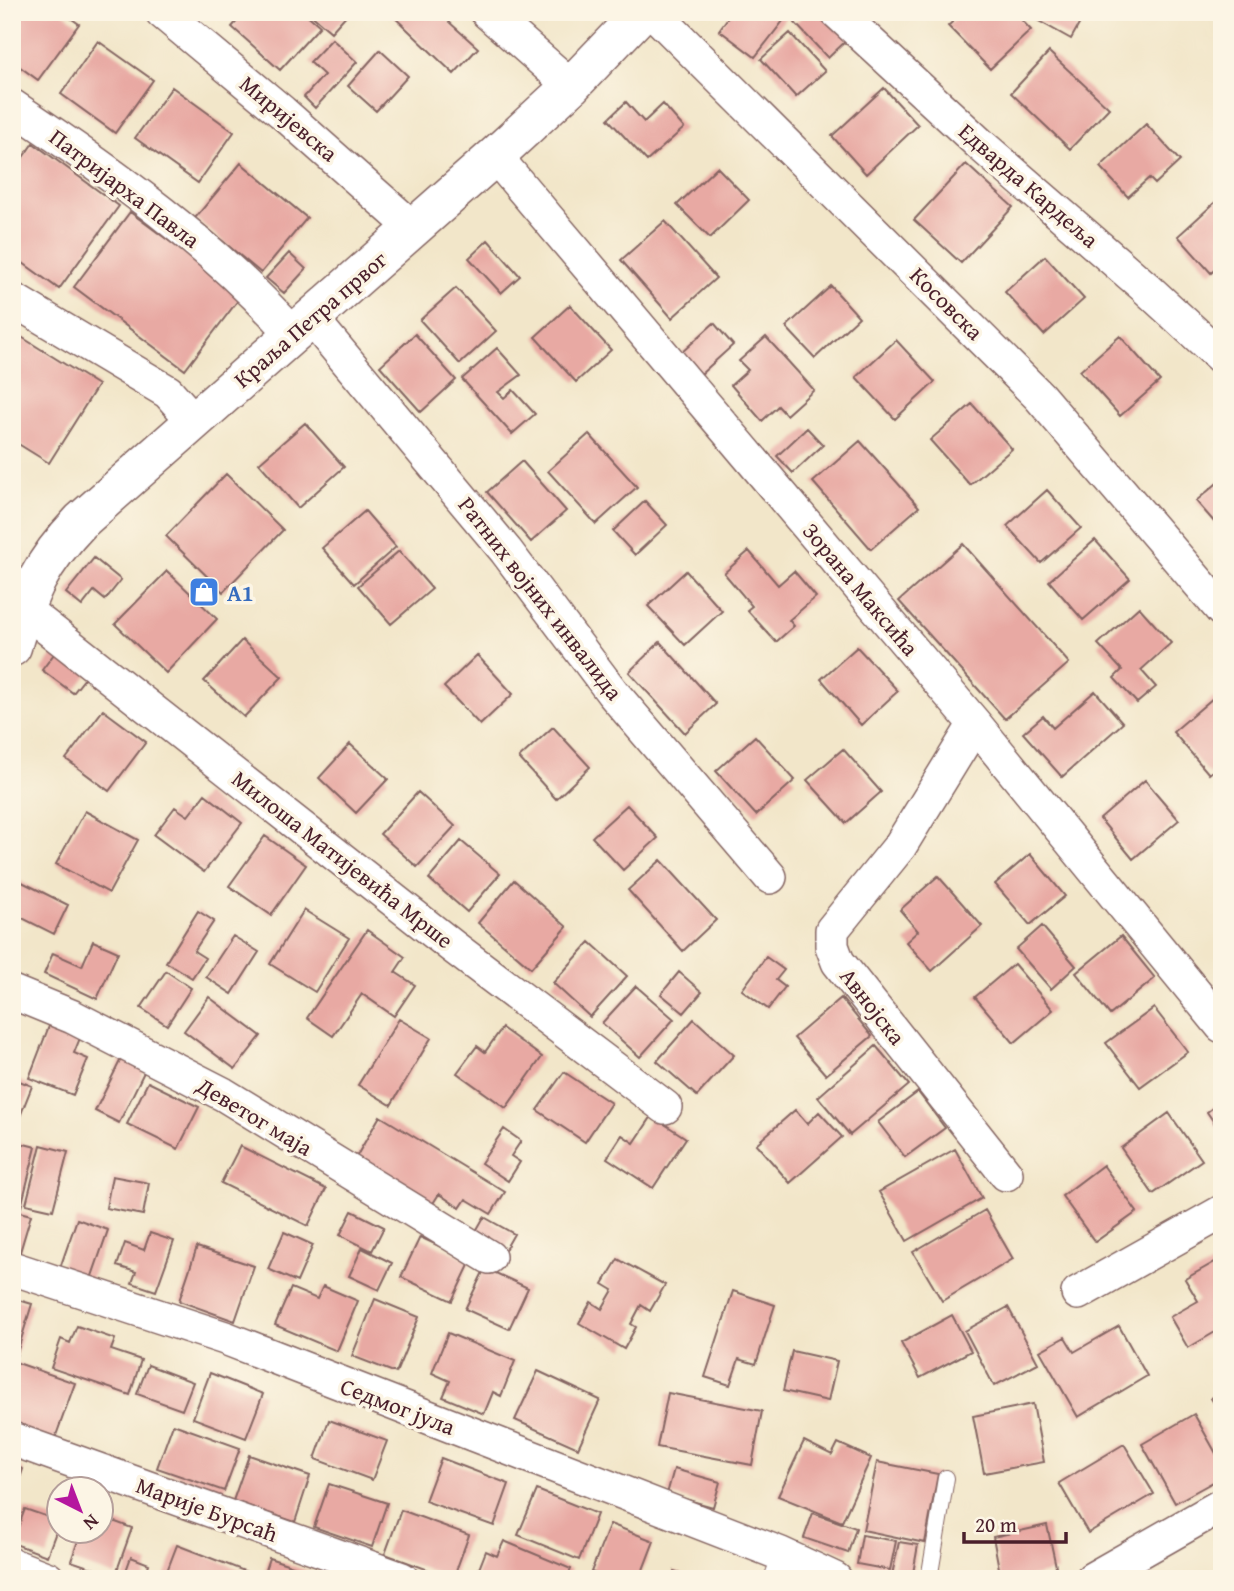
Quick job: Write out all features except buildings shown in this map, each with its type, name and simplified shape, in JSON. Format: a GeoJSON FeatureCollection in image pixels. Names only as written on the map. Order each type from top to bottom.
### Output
{"type":"FeatureCollection","features":[{"type":"Feature","properties":{"kind":"street","name":"Миријевска"},"geometry":{"type":"LineString","coordinates":[[162,12],[282,112],[413,228]]}},
{"type":"Feature","properties":{"kind":"street"},"geometry":{"type":"LineString","coordinates":[[487,12],[571,86]]}},
{"type":"Feature","properties":{"kind":"street","name":"Краља Петра првог"},"geometry":{"type":"LineString","coordinates":[[12,647],[18,603],[66,537],[104,499],[495,156],[571,86],[642,12]]}},
{"type":"Feature","properties":{"kind":"street","name":"Косовска"},"geometry":{"type":"LineString","coordinates":[[653,12],[1039,396],[1222,610]]}},
{"type":"Feature","properties":{"kind":"street","name":"Едварда Кардеља"},"geometry":{"type":"LineString","coordinates":[[837,12],[982,146],[1145,286],[1222,358]]}},
{"type":"Feature","properties":{"kind":"street","name":"Патријарха Павла"},"geometry":{"type":"LineString","coordinates":[[12,106],[169,215],[256,294],[303,327]]}},
{"type":"Feature","properties":{"kind":"street","name":"Зорана Максића"},"geometry":{"type":"LineString","coordinates":[[495,156],[975,724],[1222,1026]]}},
{"type":"Feature","properties":{"kind":"street"},"geometry":{"type":"LineString","coordinates":[[12,299],[168,392],[194,421]]}},
{"type":"Feature","properties":{"kind":"street","name":"Ратних војних инвалида"},"geometry":{"type":"LineString","coordinates":[[303,327],[506,551],[612,692],[770,877]]}},
{"type":"Feature","properties":{"kind":"street","name":"Милоша Матијевића Мрше"},"geometry":{"type":"LineString","coordinates":[[18,603],[452,946],[665,1107]]}},
{"type":"Feature","properties":{"kind":"street","name":"Авнојска"},"geometry":{"type":"LineString","coordinates":[[975,724],[900,846],[832,930],[832,946],[838,962],[1006,1174]]}},
{"type":"Feature","properties":{"kind":"street","name":"Деветог маја"},"geometry":{"type":"LineString","coordinates":[[12,992],[73,1017],[223,1094],[489,1257]]}},
{"type":"Feature","properties":{"kind":"street"},"geometry":{"type":"LineString","coordinates":[[1077,1293],[1222,1212]]}},
{"type":"Feature","properties":{"kind":"street","name":"Седмог јула"},"geometry":{"type":"LineString","coordinates":[[12,1268],[225,1338],[776,1566],[835,1579]]}},
{"type":"Feature","properties":{"kind":"street","name":"Марије Бурсаћ"},"geometry":{"type":"LineString","coordinates":[[12,1439],[402,1579]]}},
{"type":"Feature","properties":{"kind":"street"},"geometry":{"type":"LineString","coordinates":[[1092,1579],[1222,1505]]}},
{"type":"Feature","properties":{"kind":"street"},"geometry":{"type":"LineString","coordinates":[[12,1565],[48,1579]]}},
{"type":"Feature","properties":{"kind":"lane"},"geometry":{"type":"LineString","coordinates":[[929,1579],[946,1478]]}},
{"type":"Feature","properties":{"kind":"place","name":"A1"},"geometry":{"type":"Point","coordinates":[204,592]}}]}
